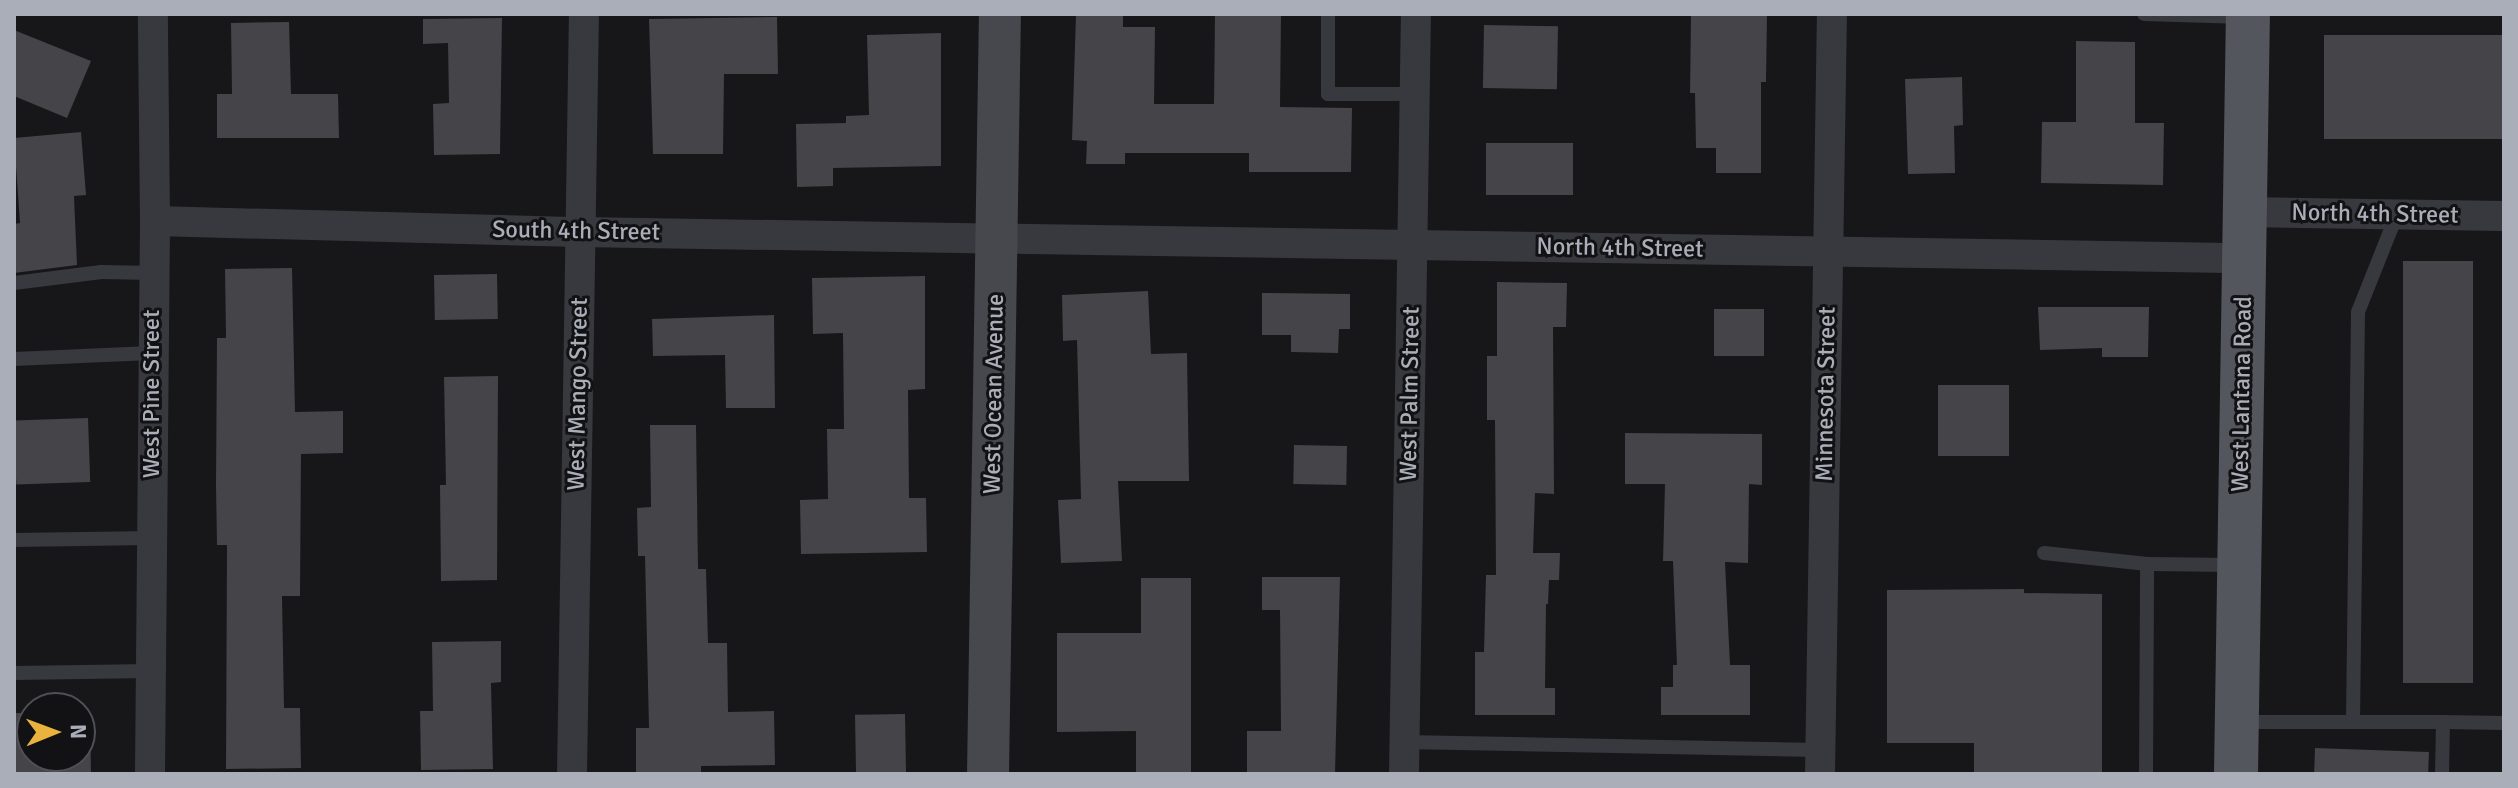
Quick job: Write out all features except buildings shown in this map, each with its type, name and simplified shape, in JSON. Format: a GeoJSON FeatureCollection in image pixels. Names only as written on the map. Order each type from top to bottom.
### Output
{"type":"FeatureCollection","features":[{"type":"Feature","properties":{"kind":"main road","name":"West Lantana Road"},"geometry":{"type":"LineString","coordinates":[[2236,774],[2248,16]]}},
{"type":"Feature","properties":{"kind":"street","name":"West Pine Street"},"geometry":{"type":"LineString","coordinates":[[150,774],[151,353],[155,221],[153,14]]}},
{"type":"Feature","properties":{"kind":"street","name":"West Mango Street"},"geometry":{"type":"LineString","coordinates":[[572,774],[584,14]]}},
{"type":"Feature","properties":{"kind":"street","name":"West Ocean Avenue"},"geometry":{"type":"LineString","coordinates":[[988,774],[1000,14]]}},
{"type":"Feature","properties":{"kind":"street","name":"West Palm Street"},"geometry":{"type":"LineString","coordinates":[[1404,774],[1416,14]]}},
{"type":"Feature","properties":{"kind":"street","name":"Minnesota Street"},"geometry":{"type":"LineString","coordinates":[[1821,762],[1832,14]]}},
{"type":"Feature","properties":{"kind":"street","name":"North 4th Street"},"geometry":{"type":"LineString","coordinates":[[2245,212],[2504,216]]}},
{"type":"Feature","properties":{"kind":"street","name":"South 4th Street"},"geometry":{"type":"LineString","coordinates":[[155,221],[580,232],[996,238]]}},
{"type":"Feature","properties":{"kind":"street","name":"North 4th Street"},"geometry":{"type":"LineString","coordinates":[[996,238],[2244,258]]}},
{"type":"Feature","properties":{"kind":"lane"},"geometry":{"type":"LineString","coordinates":[[1328,14],[1328,94],[1415,94]]}},
{"type":"Feature","properties":{"kind":"lane"},"geometry":{"type":"LineString","coordinates":[[2144,14],[2248,16]]}},
{"type":"Feature","properties":{"kind":"lane"},"geometry":{"type":"LineString","coordinates":[[2353,722],[2358,312],[2397,214]]}},
{"type":"Feature","properties":{"kind":"lane"},"geometry":{"type":"LineString","coordinates":[[14,283],[101,272],[153,273]]}},
{"type":"Feature","properties":{"kind":"lane"},"geometry":{"type":"LineString","coordinates":[[14,359],[151,353]]}},
{"type":"Feature","properties":{"kind":"lane"},"geometry":{"type":"LineString","coordinates":[[14,540],[151,538]]}},
{"type":"Feature","properties":{"kind":"lane"},"geometry":{"type":"LineString","coordinates":[[2044,553],[2147,564],[2240,565]]}},
{"type":"Feature","properties":{"kind":"lane"},"geometry":{"type":"LineString","coordinates":[[2146,774],[2147,564]]}},
{"type":"Feature","properties":{"kind":"lane"},"geometry":{"type":"LineString","coordinates":[[14,673],[150,671]]}},
{"type":"Feature","properties":{"kind":"lane"},"geometry":{"type":"LineString","coordinates":[[2237,722],[2504,723]]}},
{"type":"Feature","properties":{"kind":"lane"},"geometry":{"type":"LineString","coordinates":[[2442,774],[2443,722]]}},
{"type":"Feature","properties":{"kind":"lane"},"geometry":{"type":"LineString","coordinates":[[1404,742],[1821,762]]}}]}
